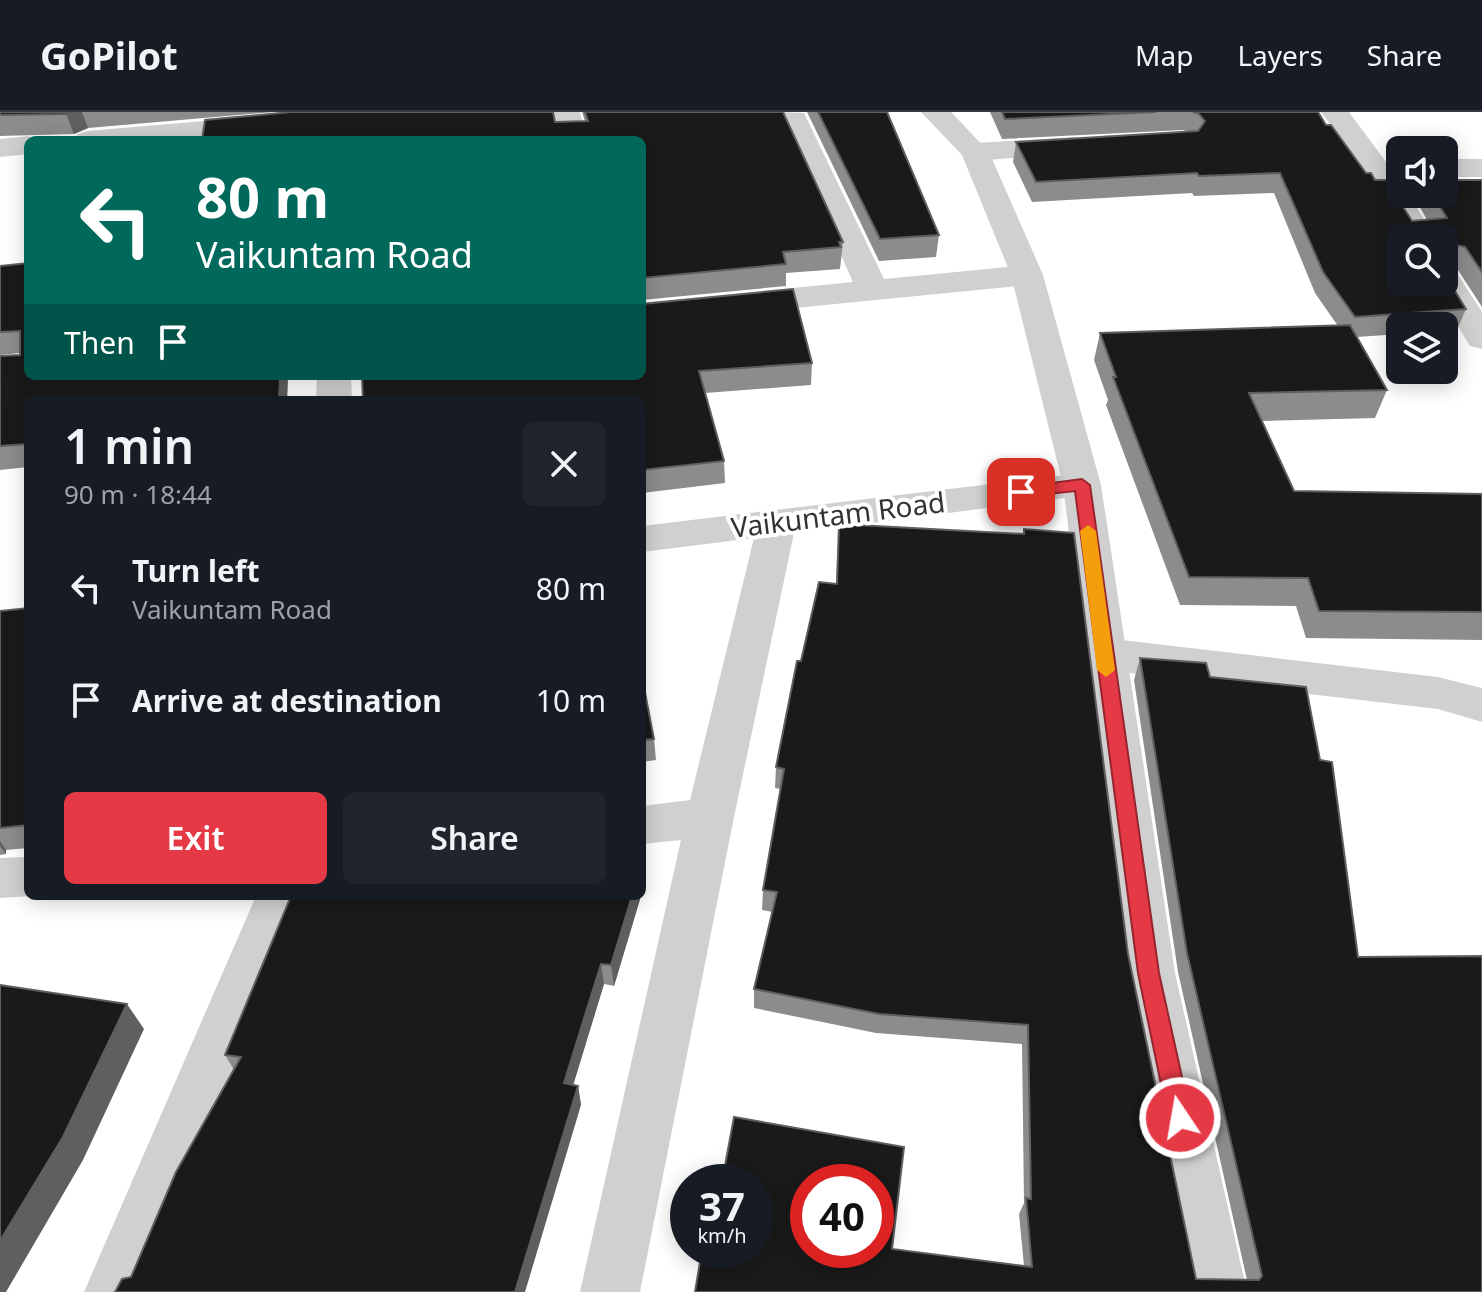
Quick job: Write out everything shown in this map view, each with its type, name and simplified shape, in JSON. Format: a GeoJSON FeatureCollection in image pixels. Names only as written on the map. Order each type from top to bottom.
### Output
{"type":"FeatureCollection","features":[{"type":"Feature","properties":{"kind":"street"},"geometry":{"type":"LineString","coordinates":[[566,112],[572,136]]}},
{"type":"Feature","properties":{"kind":"street"},"geometry":{"type":"LineString","coordinates":[[935,112],[975,152],[1027,275],[1082,485],[1149,973],[1217,1292]]}},
{"type":"Feature","properties":{"kind":"street"},"geometry":{"type":"LineString","coordinates":[[1335,112],[1386,166]]}},
{"type":"Feature","properties":{"kind":"street"},"geometry":{"type":"LineString","coordinates":[[790,113],[873,290]]}},
{"type":"Feature","properties":{"kind":"street"},"geometry":{"type":"LineString","coordinates":[[133,136],[289,122]]}},
{"type":"Feature","properties":{"kind":"street"},"geometry":{"type":"LineString","coordinates":[[1,136],[24,144]]}},
{"type":"Feature","properties":{"kind":"street"},"geometry":{"type":"LineString","coordinates":[[975,152],[1108,144]]}},
{"type":"Feature","properties":{"kind":"street"},"geometry":{"type":"LineString","coordinates":[[1458,168],[1482,168]]}},
{"type":"Feature","properties":{"kind":"street"},"geometry":{"type":"LineString","coordinates":[[646,313],[1027,275]]}},
{"type":"Feature","properties":{"kind":"street"},"geometry":{"type":"LineString","coordinates":[[1456,296],[1482,339]]}},
{"type":"Feature","properties":{"kind":"street","name":"Vaikuntam Road"},"geometry":{"type":"LineString","coordinates":[[646,539],[1082,485]]}},
{"type":"Feature","properties":{"kind":"street"},"geometry":{"type":"LineString","coordinates":[[610,1292],[710,817],[777,523]]}},
{"type":"Feature","properties":{"kind":"street"},"geometry":{"type":"LineString","coordinates":[[1104,654],[1438,693],[1482,705]]}},
{"type":"Feature","properties":{"kind":"street"},"geometry":{"type":"LineString","coordinates":[[646,825],[710,817]]}},
{"type":"Feature","properties":{"kind":"street"},"geometry":{"type":"LineString","coordinates":[[0,878],[24,877]]}},
{"type":"Feature","properties":{"kind":"street"},"geometry":{"type":"LineString","coordinates":[[114,1292],[279,900]]}},
{"type":"Feature","properties":{"kind":"building"},"geometry":{"type":"Polygon","coordinates":[[[0,112],[70,112],[0,115],[0,112]]]}},
{"type":"Feature","properties":{"kind":"building"},"geometry":{"type":"Polygon","coordinates":[[[291,112],[553,112],[555,122],[588,121],[585,112],[783,112],[843,242],[839,242],[841,247],[783,252],[786,264],[646,278],[646,136],[203,136],[205,120],[291,112]]]}},
{"type":"Feature","properties":{"kind":"building"},"geometry":{"type":"Polygon","coordinates":[[[818,112],[887,112],[939,235],[880,239],[818,112]]]}},
{"type":"Feature","properties":{"kind":"building"},"geometry":{"type":"Polygon","coordinates":[[[1002,112],[1156,112],[1005,119],[1002,112]]]}},
{"type":"Feature","properties":{"kind":"building"},"geometry":{"type":"Polygon","coordinates":[[[1193,112],[1318,112],[1366,173],[1371,173],[1375,180],[1386,180],[1386,208],[1404,208],[1412,221],[1447,218],[1441,208],[1458,208],[1458,180],[1482,180],[1482,272],[1465,247],[1458,246],[1458,224],[1386,224],[1386,296],[1458,296],[1466,309],[1386,312],[1386,315],[1355,317],[1323,272],[1280,173],[1199,176],[1197,173],[1036,182],[1016,142],[1198,131],[1205,121],[1193,112]]]}},
{"type":"Feature","properties":{"kind":"building"},"geometry":{"type":"Polygon","coordinates":[[[24,263],[24,380],[280,380],[279,396],[24,396],[24,444],[0,446],[0,356],[20,355],[20,331],[0,332],[0,266],[24,263]]]}},
{"type":"Feature","properties":{"kind":"building"},"geometry":{"type":"Polygon","coordinates":[[[793,289],[812,363],[699,371],[724,461],[646,470],[646,396],[363,396],[362,380],[646,380],[646,304],[793,289]]]}},
{"type":"Feature","properties":{"kind":"building"},"geometry":{"type":"Polygon","coordinates":[[[1350,325],[1387,390],[1249,393],[1294,491],[1482,494],[1482,612],[1319,611],[1308,578],[1189,577],[1113,377],[1116,377],[1100,333],[1350,325]]]}},
{"type":"Feature","properties":{"kind":"building"},"geometry":{"type":"Polygon","coordinates":[[[839,524],[1024,534],[1024,529],[1074,533],[1128,954],[1196,1279],[1259,1280],[1262,1276],[1187,953],[1140,658],[1206,663],[1210,677],[1306,687],[1320,760],[1332,762],[1358,957],[1482,956],[1482,1292],[695,1292],[699,1268],[774,1268],[774,1164],[725,1164],[734,1117],[904,1147],[894,1232],[894,1164],[790,1164],[790,1268],[894,1268],[894,1249],[1032,1267],[1026,1198],[1031,1199],[1028,1025],[879,1014],[754,989],[777,892],[763,890],[784,769],[776,767],[797,661],[801,661],[819,582],[837,584],[839,524]]]}},
{"type":"Feature","properties":{"kind":"building"},"geometry":{"type":"Polygon","coordinates":[[[24,608],[24,825],[0,828],[0,611],[24,608]]]}},
{"type":"Feature","properties":{"kind":"building"},"geometry":{"type":"Polygon","coordinates":[[[646,698],[654,739],[646,740],[646,698]]]}},
{"type":"Feature","properties":{"kind":"building"},"geometry":{"type":"Polygon","coordinates":[[[289,900],[631,900],[611,965],[601,964],[564,1083],[578,1086],[515,1292],[115,1292],[122,1279],[131,1277],[176,1172],[241,1057],[225,1055],[289,900]]]}},
{"type":"Feature","properties":{"kind":"building"},"geometry":{"type":"Polygon","coordinates":[[[0,985],[127,1004],[63,1137],[0,1241],[0,985]]]}},
{"type":"Feature","properties":{"kind":"slow traffic"},"geometry":{"type":"LineString","coordinates":[[1088,531],[1106,670]]}},
{"type":"Feature","properties":{"kind":"route"},"geometry":{"type":"LineString","coordinates":[[1021,492],[1082,485],[1149,973],[1180,1118]]}}]}
